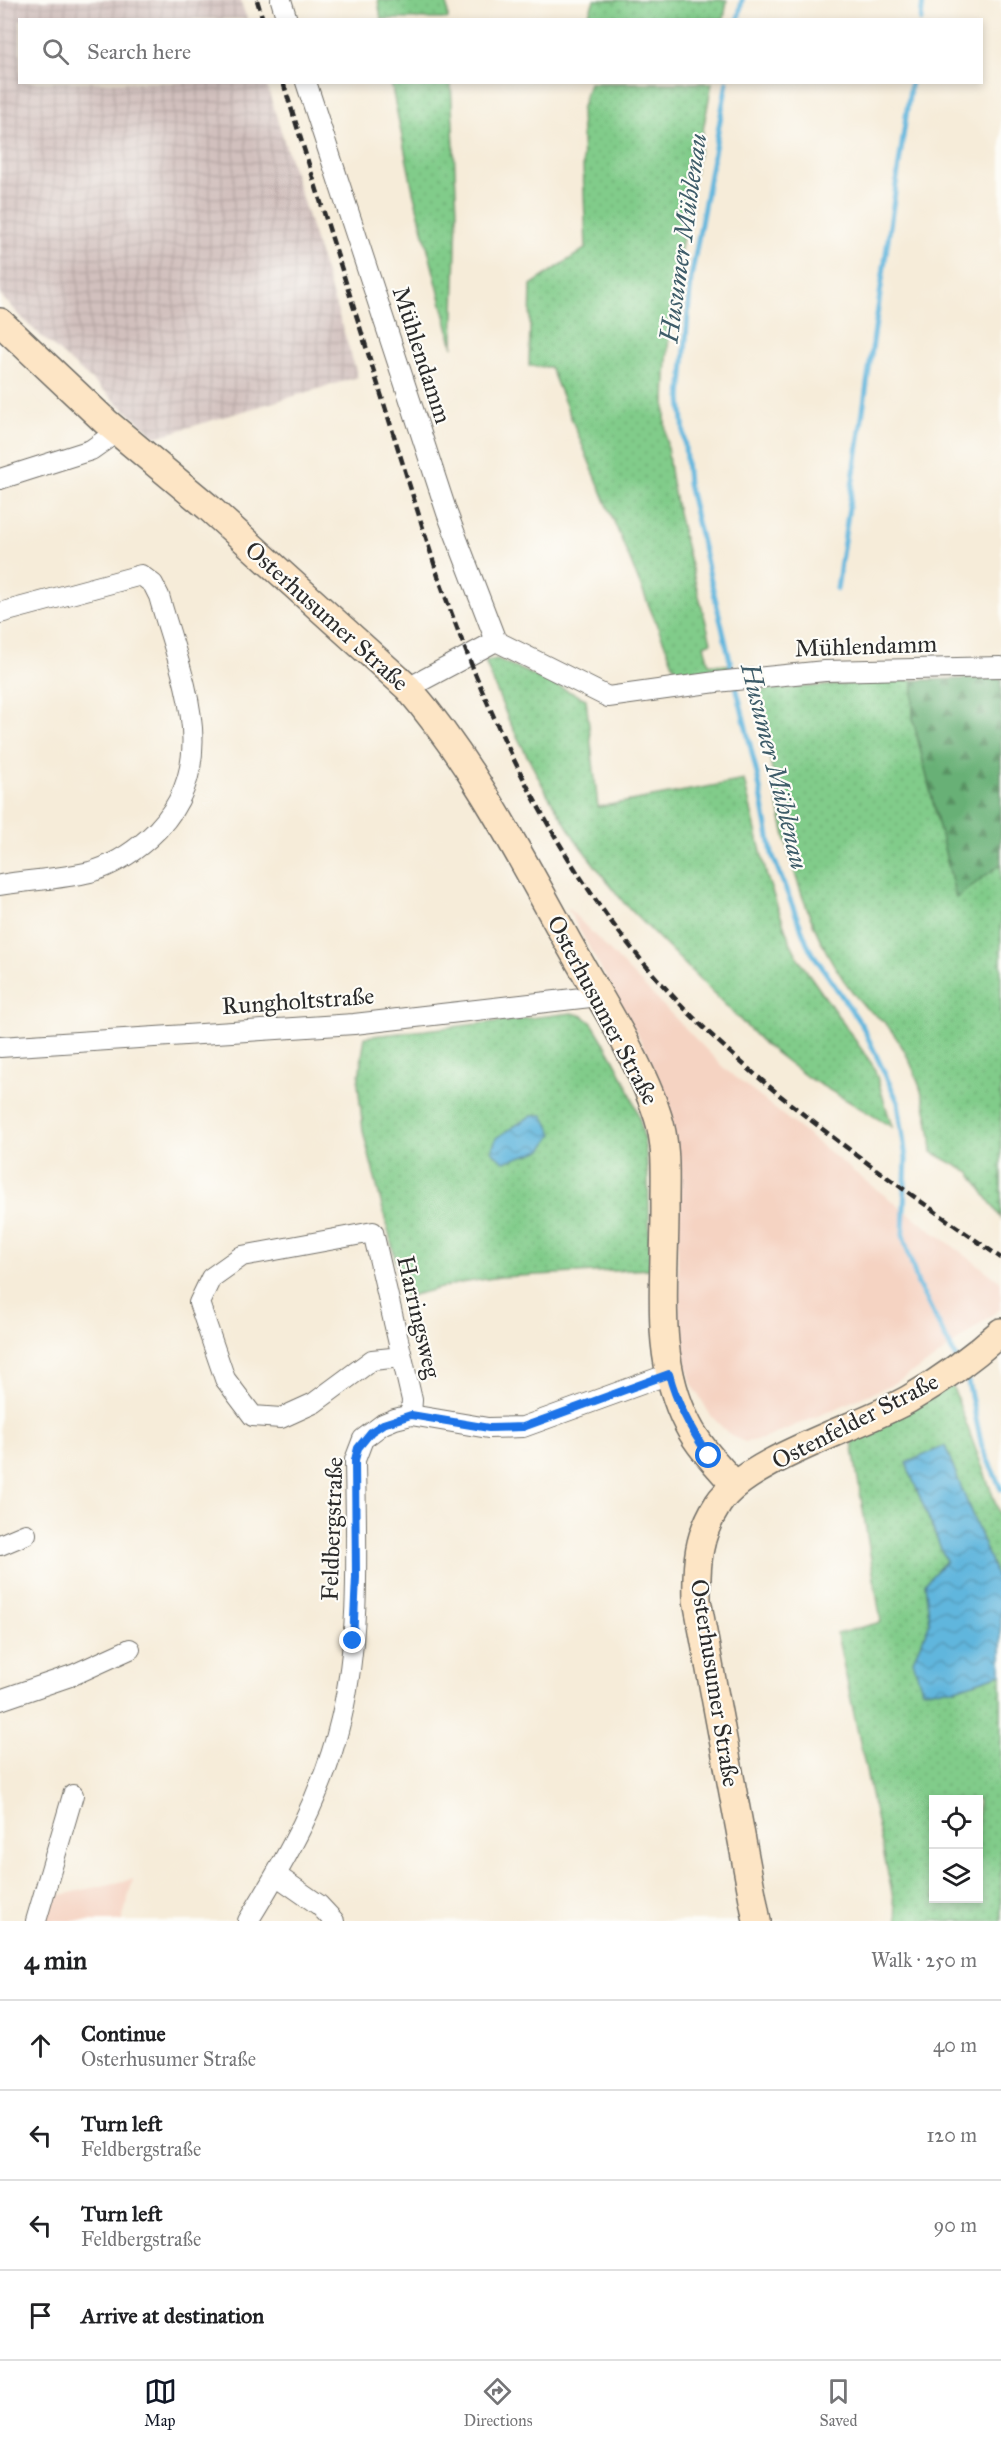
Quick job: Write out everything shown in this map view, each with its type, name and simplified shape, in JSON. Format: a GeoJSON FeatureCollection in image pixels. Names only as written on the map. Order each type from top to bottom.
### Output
{"type":"FeatureCollection","features":[{"type":"Feature","properties":{"kind":"street"},"geometry":{"type":"LineString","coordinates":[[280,0],[286,18]]}},
{"type":"Feature","properties":{"kind":"street","name":"Mühlendamm"},"geometry":{"type":"LineString","coordinates":[[307,84],[447,513],[496,641],[608,697],[716,682],[825,671],[1001,667]]}},
{"type":"Feature","properties":{"kind":"street","name":"Osterhusumer Straße"},"geometry":{"type":"LineString","coordinates":[[0,322],[118,431],[208,507],[408,688],[432,716],[476,778],[599,996],[645,1084],[658,1118],[662,1137],[665,1238],[663,1313],[669,1374],[688,1427],[735,1485],[719,1502],[705,1528],[696,1562],[697,1600],[757,1921]]}},
{"type":"Feature","properties":{"kind":"street"},"geometry":{"type":"LineString","coordinates":[[0,478],[91,450],[118,431]]}},
{"type":"Feature","properties":{"kind":"street"},"geometry":{"type":"LineString","coordinates":[[0,613],[141,575],[153,584],[159,596],[194,728],[193,756],[180,801],[163,825],[143,844],[120,860],[91,872],[0,885]]}},
{"type":"Feature","properties":{"kind":"street"},"geometry":{"type":"LineString","coordinates":[[408,688],[496,641]]}},
{"type":"Feature","properties":{"kind":"street","name":"Rungholtstraße"},"geometry":{"type":"LineString","coordinates":[[0,1047],[354,1024],[599,996]]}},
{"type":"Feature","properties":{"kind":"street","name":"Harringsweg"},"geometry":{"type":"LineString","coordinates":[[402,1357],[372,1360],[314,1403],[281,1418],[253,1416],[225,1379],[199,1303],[211,1278],[242,1256],[373,1232],[412,1400],[411,1415]]}},
{"type":"Feature","properties":{"kind":"street","name":"Ostenfelder Straße"},"geometry":{"type":"LineString","coordinates":[[735,1485],[778,1460],[908,1400],[977,1353],[1001,1332]]}},
{"type":"Feature","properties":{"kind":"street","name":"Feldbergstraße"},"geometry":{"type":"LineString","coordinates":[[248,1921],[276,1875],[321,1785],[342,1718],[349,1679],[355,1607],[355,1460],[363,1439],[383,1424],[411,1415],[489,1428],[523,1427],[669,1374]]}},
{"type":"Feature","properties":{"kind":"street"},"geometry":{"type":"LineString","coordinates":[[0,1545],[26,1534]]}},
{"type":"Feature","properties":{"kind":"street"},"geometry":{"type":"LineString","coordinates":[[0,1700],[73,1675],[130,1649]]}},
{"type":"Feature","properties":{"kind":"street"},"geometry":{"type":"LineString","coordinates":[[36,1921],[73,1795]]}},
{"type":"Feature","properties":{"kind":"street"},"geometry":{"type":"LineString","coordinates":[[276,1875],[319,1905],[334,1921]]}},
{"type":"Feature","properties":{"kind":"shaded area"},"geometry":{"type":"Polygon","coordinates":[[[0,0],[240,0],[247,18],[18,18],[18,84],[266,84],[358,377],[156,437],[30,326],[0,295],[0,0]]]}},
{"type":"Feature","properties":{"kind":"shaded area"},"geometry":{"type":"Polygon","coordinates":[[[566,906],[726,1070],[868,1183],[1001,1282],[1001,1308],[933,1360],[891,1385],[763,1439],[745,1442],[731,1436],[711,1416],[692,1384],[682,1353],[679,1320],[676,1167],[672,1126],[662,1088],[647,1052],[566,906]]]}},
{"type":"Feature","properties":{"kind":"shaded area"},"geometry":{"type":"Polygon","coordinates":[[[133,1879],[122,1921],[41,1921],[47,1898],[133,1879]]]}},
{"type":"Feature","properties":{"kind":"green space"},"geometry":{"type":"Polygon","coordinates":[[[378,0],[447,0],[448,18],[381,18],[378,0]]]}},
{"type":"Feature","properties":{"kind":"green space"},"geometry":{"type":"Polygon","coordinates":[[[594,0],[727,0],[724,18],[587,18],[594,0]]]}},
{"type":"Feature","properties":{"kind":"green space"},"geometry":{"type":"Polygon","coordinates":[[[391,84],[451,84],[457,213],[453,347],[413,191],[391,84]]]}},
{"type":"Feature","properties":{"kind":"green space"},"geometry":{"type":"Polygon","coordinates":[[[589,84],[712,84],[675,286],[666,369],[665,410],[666,439],[675,497],[711,642],[704,645],[709,664],[728,665],[729,674],[678,676],[550,367],[529,366],[531,285],[586,248],[581,110],[589,84]]]}},
{"type":"Feature","properties":{"kind":"green space"},"geometry":{"type":"Polygon","coordinates":[[[497,659],[586,699],[598,807],[744,780],[767,877],[789,939],[799,960],[874,1067],[892,1127],[807,1077],[764,1044],[624,903],[577,842],[546,792],[508,719],[485,661],[497,659]]]}},
{"type":"Feature","properties":{"kind":"green space"},"geometry":{"type":"Polygon","coordinates":[[[1001,678],[1001,864],[956,898],[913,719],[913,680],[1001,678]]]}},
{"type":"Feature","properties":{"kind":"green space"},"geometry":{"type":"Polygon","coordinates":[[[913,680],[913,719],[956,897],[1001,864],[1001,1218],[970,1173],[932,1152],[924,1100],[904,1050],[884,1022],[854,995],[825,949],[799,887],[782,822],[769,756],[759,690],[913,680]]]}},
{"type":"Feature","properties":{"kind":"green space"},"geometry":{"type":"Polygon","coordinates":[[[572,1013],[583,1016],[592,1023],[624,1080],[639,1117],[648,1172],[650,1269],[500,1277],[460,1283],[405,1297],[363,1131],[358,1083],[365,1037],[572,1013]]]}},
{"type":"Feature","properties":{"kind":"green space"},"geometry":{"type":"Polygon","coordinates":[[[952,1385],[1001,1518],[1001,1588],[945,1447],[906,1463],[946,1561],[925,1583],[930,1623],[913,1660],[955,1689],[1001,1674],[1001,1921],[898,1921],[837,1634],[881,1622],[852,1442],[952,1385]]]}},
{"type":"Feature","properties":{"kind":"water"},"geometry":{"type":"Polygon","coordinates":[[[532,1115],[543,1115],[553,1134],[542,1150],[504,1162],[492,1151],[496,1138],[532,1115]]]}},
{"type":"Feature","properties":{"kind":"water"},"geometry":{"type":"Polygon","coordinates":[[[945,1446],[1001,1588],[1001,1674],[955,1689],[922,1690],[913,1660],[930,1623],[925,1583],[946,1561],[906,1463],[945,1446]]]}},
{"type":"Feature","properties":{"kind":"waterway","name":"Husumer Mühlenau"},"geometry":{"type":"LineString","coordinates":[[738,18],[742,0]]}},
{"type":"Feature","properties":{"kind":"waterway"},"geometry":{"type":"LineString","coordinates":[[921,18],[923,0]]}},
{"type":"Feature","properties":{"kind":"waterway","name":"Husumer Mühlenau"},"geometry":{"type":"LineString","coordinates":[[727,84],[691,278],[681,398],[688,484],[758,778],[772,854],[809,948],[863,1027],[898,1102],[906,1158],[903,1235],[918,1284],[956,1358]]}},
{"type":"Feature","properties":{"kind":"waterway"},"geometry":{"type":"LineString","coordinates":[[837,589],[911,84]]}},
{"type":"Feature","properties":{"kind":"waterway","name":"Husumer Mühlenau"},"geometry":{"type":"LineString","coordinates":[[963,1372],[968,1382],[982,1447],[1001,1489]]}},
{"type":"Feature","properties":{"kind":"railway"},"geometry":{"type":"LineString","coordinates":[[257,0],[262,18]]}},
{"type":"Feature","properties":{"kind":"railway"},"geometry":{"type":"LineString","coordinates":[[284,84],[438,576],[460,636],[511,754],[573,866],[609,919],[649,969],[728,1051],[842,1144],[1001,1258]]}},
{"type":"Feature","properties":{"kind":"route"},"geometry":{"type":"LineString","coordinates":[[353,1641],[356,1577],[355,1460],[363,1439],[383,1424],[411,1415],[489,1428],[523,1427],[669,1374],[688,1427],[709,1456]]}}]}
